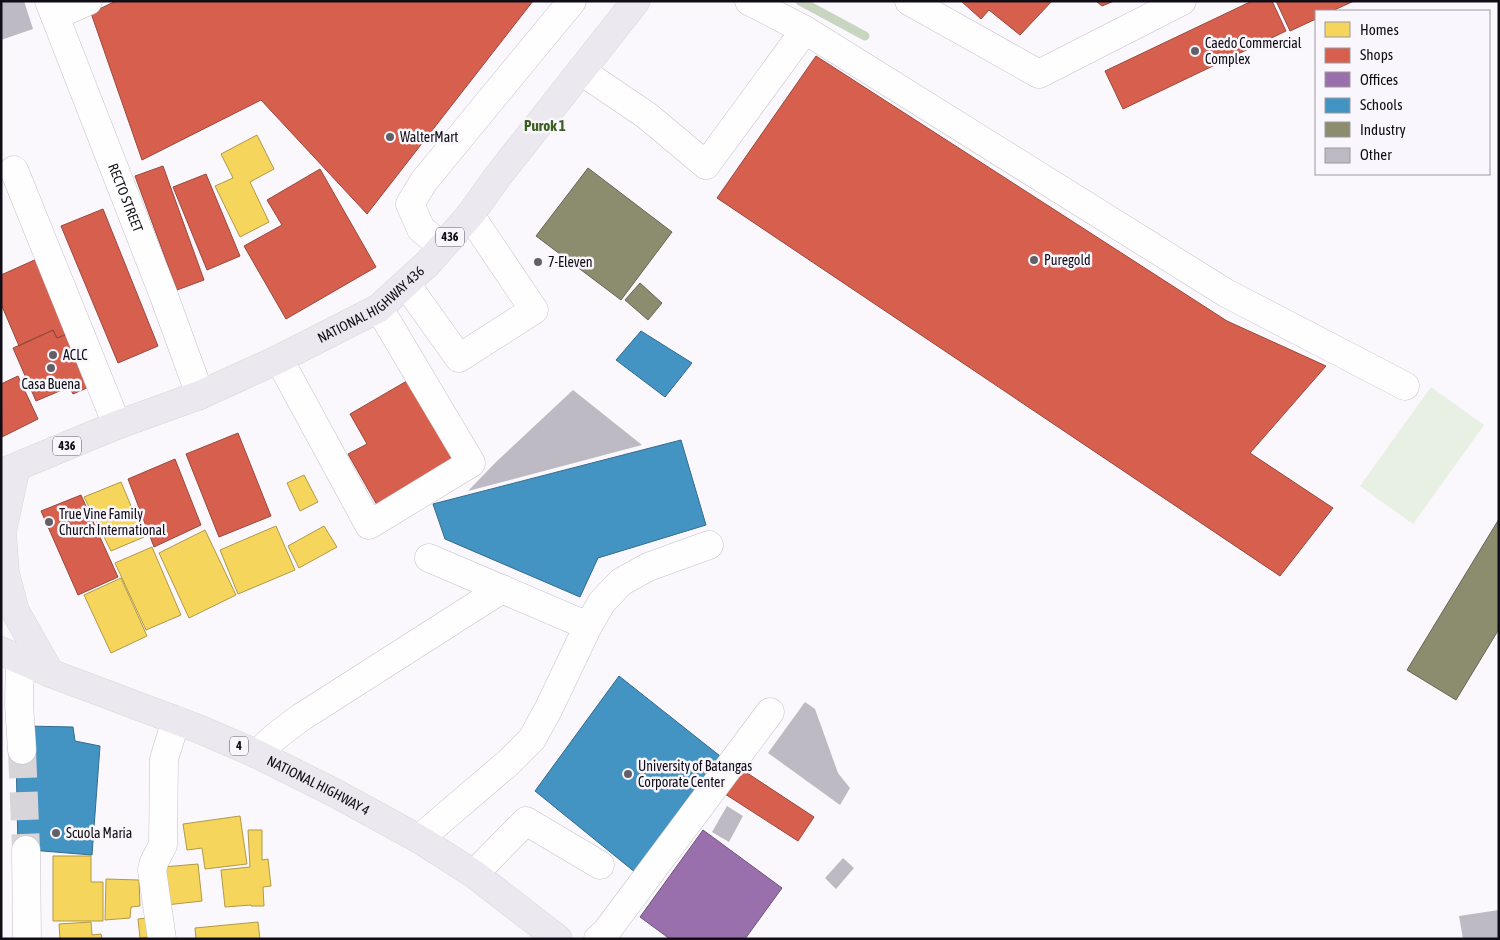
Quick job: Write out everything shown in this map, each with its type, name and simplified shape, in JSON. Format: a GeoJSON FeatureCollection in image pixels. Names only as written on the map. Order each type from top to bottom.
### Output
{"type":"FeatureCollection","features":[{"type":"Feature","properties":{"kind":"main road","name":"NATIONAL HIGHWAY 436"},"geometry":{"type":"LineString","coordinates":[[9,470],[117,425],[200,395],[279,359],[379,308],[428,264],[470,215],[498,176],[636,1]]}},
{"type":"Feature","properties":{"kind":"main road"},"geometry":{"type":"LineString","coordinates":[[9,470],[2,532],[5,572],[15,611],[50,673]]}},
{"type":"Feature","properties":{"kind":"main road","name":"NATIONAL HIGHWAY 4"},"geometry":{"type":"LineString","coordinates":[[11,655],[50,673],[176,720],[257,754],[335,792],[418,839],[474,874],[558,939]]}},
{"type":"Feature","properties":{"kind":"street"},"geometry":{"type":"LineString","coordinates":[[52,9],[88,1]]}},
{"type":"Feature","properties":{"kind":"street"},"geometry":{"type":"LineString","coordinates":[[442,246],[421,229],[410,204],[424,181],[572,1]]}},
{"type":"Feature","properties":{"kind":"street"},"geometry":{"type":"LineString","coordinates":[[749,1],[804,30],[1226,293],[1405,386]]}},
{"type":"Feature","properties":{"kind":"street"},"geometry":{"type":"LineString","coordinates":[[909,1],[1039,74],[1182,1]]}},
{"type":"Feature","properties":{"kind":"street","name":"RECTO STREET"},"geometry":{"type":"LineString","coordinates":[[52,9],[164,296],[200,395]]}},
{"type":"Feature","properties":{"kind":"street"},"geometry":{"type":"LineString","coordinates":[[581,71],[646,115],[706,164],[804,30]]}},
{"type":"Feature","properties":{"kind":"street"},"geometry":{"type":"LineString","coordinates":[[14,170],[117,425]]}},
{"type":"Feature","properties":{"kind":"street"},"geometry":{"type":"LineString","coordinates":[[406,284],[459,358],[534,310],[470,215]]}},
{"type":"Feature","properties":{"kind":"street"},"geometry":{"type":"LineString","coordinates":[[279,359],[369,524],[471,463],[379,308]]}},
{"type":"Feature","properties":{"kind":"street"},"geometry":{"type":"LineString","coordinates":[[418,839],[509,762],[532,739],[588,626],[602,602],[621,582],[648,567],[709,545]]}},
{"type":"Feature","properties":{"kind":"street"},"geometry":{"type":"LineString","coordinates":[[429,558],[588,626]]}},
{"type":"Feature","properties":{"kind":"street"},"geometry":{"type":"LineString","coordinates":[[257,754],[300,718],[502,590]]}},
{"type":"Feature","properties":{"kind":"street"},"geometry":{"type":"LineString","coordinates":[[11,655],[20,704],[22,750]]}},
{"type":"Feature","properties":{"kind":"street"},"geometry":{"type":"LineString","coordinates":[[598,939],[606,932],[770,712]]}},
{"type":"Feature","properties":{"kind":"street"},"geometry":{"type":"LineString","coordinates":[[162,939],[152,870],[163,845],[164,759],[176,720]]}},
{"type":"Feature","properties":{"kind":"street"},"geometry":{"type":"LineString","coordinates":[[474,874],[526,821],[600,866]]}},
{"type":"Feature","properties":{"kind":"street"},"geometry":{"type":"LineString","coordinates":[[26,850],[27,939]]}},
{"type":"Feature","properties":{"kind":"shaded area"},"geometry":{"type":"Polygon","coordinates":[[[1431,387],[1484,425],[1413,524],[1360,486],[1431,387]]]}},
{"type":"Feature","properties":{"kind":"building: Homes"},"geometry":{"type":"Polygon","coordinates":[[[257,135],[274,169],[250,182],[269,222],[240,237],[215,186],[233,178],[221,154],[257,135]]]}},
{"type":"Feature","properties":{"kind":"building: Homes"},"geometry":{"type":"Polygon","coordinates":[[[304,475],[318,502],[300,511],[287,483],[304,475]]]}},
{"type":"Feature","properties":{"kind":"building: Homes"},"geometry":{"type":"Polygon","coordinates":[[[121,482],[144,537],[111,551],[84,497],[121,482]]]}},
{"type":"Feature","properties":{"kind":"building: Homes"},"geometry":{"type":"Polygon","coordinates":[[[276,526],[295,570],[238,594],[220,550],[276,526]]]}},
{"type":"Feature","properties":{"kind":"building: Homes"},"geometry":{"type":"Polygon","coordinates":[[[324,526],[337,547],[299,568],[288,546],[324,526]]]}},
{"type":"Feature","properties":{"kind":"building: Homes"},"geometry":{"type":"Polygon","coordinates":[[[205,530],[236,595],[189,618],[159,553],[205,530]]]}},
{"type":"Feature","properties":{"kind":"building: Homes"},"geometry":{"type":"Polygon","coordinates":[[[152,547],[181,615],[146,630],[115,563],[152,547]]]}},
{"type":"Feature","properties":{"kind":"building: Homes"},"geometry":{"type":"Polygon","coordinates":[[[121,578],[147,636],[111,653],[84,595],[121,578]]]}},
{"type":"Feature","properties":{"kind":"building: Homes"},"geometry":{"type":"Polygon","coordinates":[[[240,816],[247,864],[205,869],[202,848],[187,850],[183,824],[240,816]]]}},
{"type":"Feature","properties":{"kind":"building: Homes"},"geometry":{"type":"Polygon","coordinates":[[[248,830],[262,830],[262,860],[268,859],[271,886],[263,887],[264,906],[225,907],[221,870],[250,867],[248,830]]]}},
{"type":"Feature","properties":{"kind":"building: Homes"},"geometry":{"type":"Polygon","coordinates":[[[53,856],[91,856],[91,882],[103,882],[103,921],[53,921],[53,856]]]}},
{"type":"Feature","properties":{"kind":"building: Homes"},"geometry":{"type":"Polygon","coordinates":[[[198,864],[202,901],[166,905],[163,867],[198,864]]]}},
{"type":"Feature","properties":{"kind":"building: Homes"},"geometry":{"type":"Polygon","coordinates":[[[106,879],[139,880],[140,906],[131,907],[130,918],[105,920],[106,879]]]}},
{"type":"Feature","properties":{"kind":"building: Homes"},"geometry":{"type":"Polygon","coordinates":[[[155,917],[157,936],[140,938],[138,919],[155,917]]]}},
{"type":"Feature","properties":{"kind":"building: Homes"},"geometry":{"type":"Polygon","coordinates":[[[91,922],[92,935],[101,934],[102,939],[60,939],[59,924],[91,922]]]}},
{"type":"Feature","properties":{"kind":"building: Homes"},"geometry":{"type":"Polygon","coordinates":[[[258,922],[260,939],[196,939],[195,928],[258,922]]]}},
{"type":"Feature","properties":{"kind":"building: Shops","name":"WalterMart"},"geometry":{"type":"Polygon","coordinates":[[[116,1],[533,1],[367,214],[261,100],[142,160],[91,13],[116,1]]]}},
{"type":"Feature","properties":{"kind":"building: Shops"},"geometry":{"type":"Polygon","coordinates":[[[961,1],[1052,1],[1020,35],[989,10],[981,19],[961,1]]]}},
{"type":"Feature","properties":{"kind":"building: Shops"},"geometry":{"type":"Polygon","coordinates":[[[1096,1],[1114,1],[1102,6],[1096,1]]]}},
{"type":"Feature","properties":{"kind":"building: Shops","name":"Caedo Commercial Complex"},"geometry":{"type":"Polygon","coordinates":[[[1252,1],[1272,1],[1286,31],[1123,109],[1105,71],[1252,1]]]}},
{"type":"Feature","properties":{"kind":"building: Shops","name":"Caedo Commercial Complex"},"geometry":{"type":"Polygon","coordinates":[[[1276,1],[1354,1],[1334,10],[1315,10],[1315,19],[1290,31],[1276,1]]]}},
{"type":"Feature","properties":{"kind":"building: Shops"},"geometry":{"type":"Polygon","coordinates":[[[816,56],[1227,321],[1326,366],[1250,453],[1333,508],[1280,576],[717,198],[816,56]]]}},
{"type":"Feature","properties":{"kind":"building: Shops"},"geometry":{"type":"Polygon","coordinates":[[[163,166],[204,280],[177,290],[135,176],[163,166]]]}},
{"type":"Feature","properties":{"kind":"building: Shops"},"geometry":{"type":"Polygon","coordinates":[[[320,169],[376,267],[286,319],[244,246],[282,225],[267,200],[320,169]]]}},
{"type":"Feature","properties":{"kind":"building: Shops"},"geometry":{"type":"Polygon","coordinates":[[[206,174],[240,256],[207,270],[173,187],[206,174]]]}},
{"type":"Feature","properties":{"kind":"building: Shops"},"geometry":{"type":"Polygon","coordinates":[[[103,209],[158,346],[118,363],[61,226],[103,209]]]}},
{"type":"Feature","properties":{"kind":"building: Shops"},"geometry":{"type":"Polygon","coordinates":[[[39,258],[71,332],[57,338],[53,330],[19,346],[1,304],[1,275],[39,258]]]}},
{"type":"Feature","properties":{"kind":"building: Shops","name":"Casa Buena"},"geometry":{"type":"Polygon","coordinates":[[[53,330],[57,338],[66,335],[89,387],[73,394],[69,387],[36,401],[13,348],[53,330]]]}},
{"type":"Feature","properties":{"kind":"building: Shops"},"geometry":{"type":"Polygon","coordinates":[[[18,376],[38,419],[2,437],[1,384],[18,376]]]}},
{"type":"Feature","properties":{"kind":"building: Shops"},"geometry":{"type":"Polygon","coordinates":[[[412,378],[457,458],[377,505],[348,454],[367,444],[350,414],[412,378]]]}},
{"type":"Feature","properties":{"kind":"building: Shops"},"geometry":{"type":"Polygon","coordinates":[[[238,433],[271,516],[219,537],[186,454],[238,433]]]}},
{"type":"Feature","properties":{"kind":"building: Shops"},"geometry":{"type":"Polygon","coordinates":[[[175,459],[201,525],[154,547],[128,479],[175,459]]]}},
{"type":"Feature","properties":{"kind":"building: Shops"},"geometry":{"type":"Polygon","coordinates":[[[81,495],[118,577],[78,595],[41,511],[81,495]]]}},
{"type":"Feature","properties":{"kind":"building: Shops"},"geometry":{"type":"Polygon","coordinates":[[[741,769],[814,817],[798,841],[725,794],[741,769]]]}},
{"type":"Feature","properties":{"kind":"building: Offices"},"geometry":{"type":"Polygon","coordinates":[[[703,830],[782,888],[745,939],[670,939],[640,917],[703,830]]]}},
{"type":"Feature","properties":{"kind":"building: Schools"},"geometry":{"type":"Polygon","coordinates":[[[641,331],[692,363],[665,397],[616,360],[641,331]]]}},
{"type":"Feature","properties":{"kind":"building: Schools"},"geometry":{"type":"Polygon","coordinates":[[[681,440],[706,525],[598,558],[580,597],[445,539],[433,504],[681,440]]]}},
{"type":"Feature","properties":{"kind":"building: Schools","name":"University of Batangas Corporate Center"},"geometry":{"type":"Polygon","coordinates":[[[619,676],[720,756],[636,873],[535,791],[619,676]]]}},
{"type":"Feature","properties":{"kind":"building: Schools","name":"Scuola Maria"},"geometry":{"type":"Polygon","coordinates":[[[27,726],[73,727],[75,741],[100,746],[92,855],[18,849],[16,754],[27,726]]]}},
{"type":"Feature","properties":{"kind":"building: Industry"},"geometry":{"type":"Polygon","coordinates":[[[588,168],[672,232],[621,300],[536,236],[588,168]]]}},
{"type":"Feature","properties":{"kind":"building: Industry"},"geometry":{"type":"Polygon","coordinates":[[[640,283],[662,303],[648,320],[625,300],[640,283]]]}},
{"type":"Feature","properties":{"kind":"building: Industry"},"geometry":{"type":"Polygon","coordinates":[[[1499,519],[1499,629],[1456,700],[1407,670],[1499,519]]]}},
{"type":"Feature","properties":{"kind":"building: Other"},"geometry":{"type":"Polygon","coordinates":[[[1,1],[24,1],[33,29],[1,40],[1,1]]]}},
{"type":"Feature","properties":{"kind":"building: Other"},"geometry":{"type":"Polygon","coordinates":[[[573,390],[642,445],[468,491],[496,462],[573,390]]]}},
{"type":"Feature","properties":{"kind":"building: Other"},"geometry":{"type":"Polygon","coordinates":[[[805,702],[815,709],[838,773],[850,788],[840,805],[768,753],[805,702]]]}},
{"type":"Feature","properties":{"kind":"building: Other"},"geometry":{"type":"Polygon","coordinates":[[[727,806],[743,816],[729,842],[712,832],[727,806]]]}},
{"type":"Feature","properties":{"kind":"building: Other"},"geometry":{"type":"Polygon","coordinates":[[[843,858],[854,868],[836,889],[825,878],[843,858]]]}},
{"type":"Feature","properties":{"kind":"building: Other"},"geometry":{"type":"Polygon","coordinates":[[[1499,910],[1499,939],[1463,939],[1459,916],[1499,910]]]}},
{"type":"Feature","properties":{"kind":"waterway"},"geometry":{"type":"LineString","coordinates":[[800,1],[865,36]]}},
{"type":"Feature","properties":{"kind":"tunnel"},"geometry":{"type":"LineString","coordinates":[[22,750],[26,850]]}},
{"type":"Feature","properties":{"kind":"place","name":"Caedo Commercial Complex"},"geometry":{"type":"Point","coordinates":[1195,51]}},
{"type":"Feature","properties":{"kind":"place","name":"WalterMart"},"geometry":{"type":"Point","coordinates":[390,137]}},
{"type":"Feature","properties":{"kind":"place","name":"Puregold"},"geometry":{"type":"Point","coordinates":[1034,260]}},
{"type":"Feature","properties":{"kind":"place","name":"7-Eleven"},"geometry":{"type":"Point","coordinates":[538,262]}},
{"type":"Feature","properties":{"kind":"place","name":"ACLC"},"geometry":{"type":"Point","coordinates":[53,355]}},
{"type":"Feature","properties":{"kind":"place","name":"Casa Buena"},"geometry":{"type":"Point","coordinates":[51,368]}},
{"type":"Feature","properties":{"kind":"place","name":"True Vine Family Church International"},"geometry":{"type":"Point","coordinates":[49,522]}},
{"type":"Feature","properties":{"kind":"place","name":"University of Batangas Corporate Center"},"geometry":{"type":"Point","coordinates":[628,774]}},
{"type":"Feature","properties":{"kind":"place","name":"Scuola Maria"},"geometry":{"type":"Point","coordinates":[56,833]}},
{"type":"Feature","properties":{"kind":"district","name":"Purok 1"},"geometry":{"type":"Point","coordinates":[545,125]}}]}
